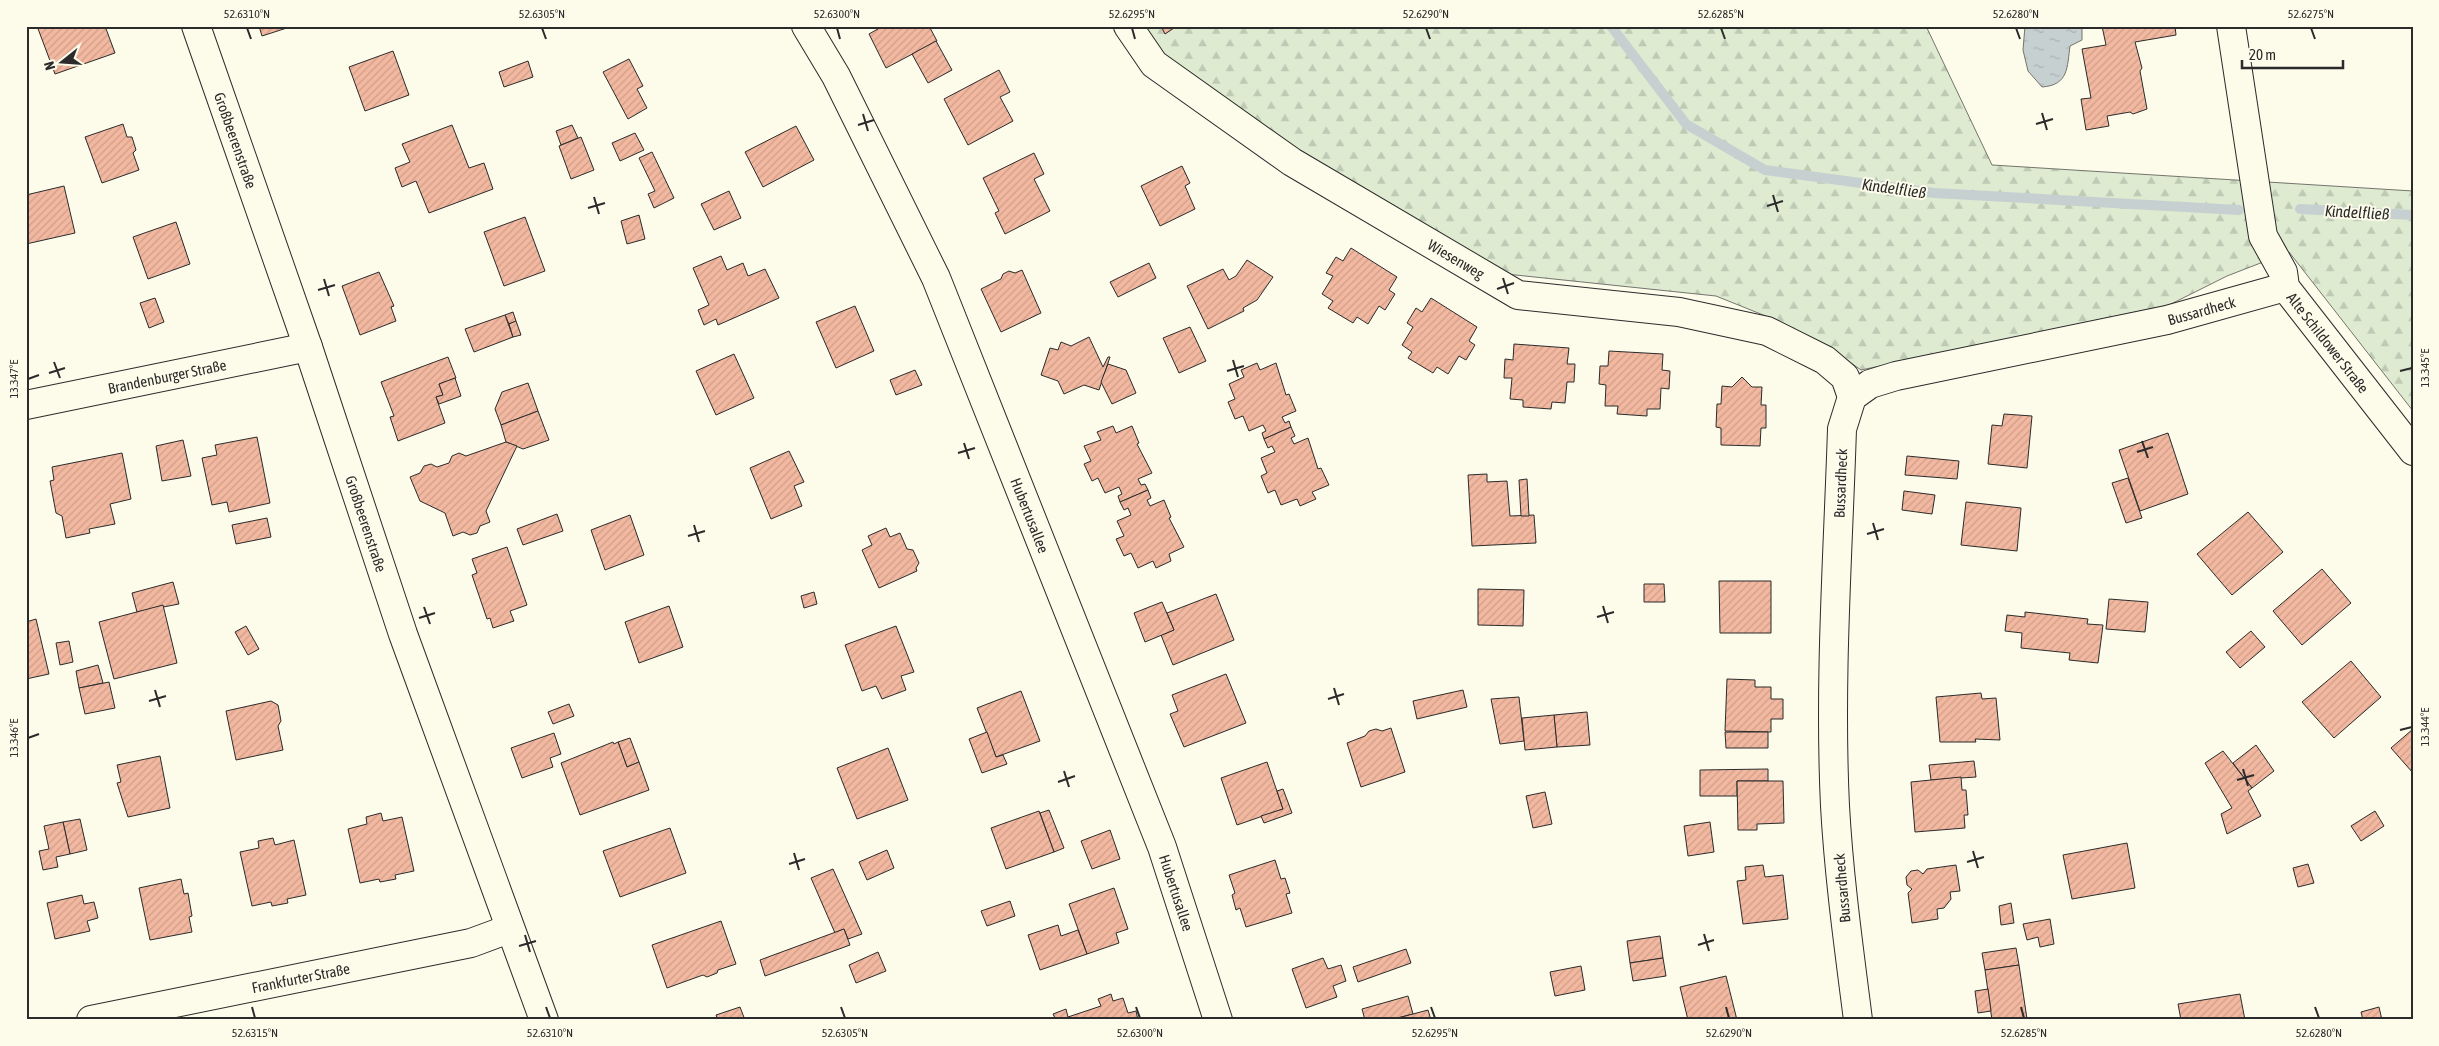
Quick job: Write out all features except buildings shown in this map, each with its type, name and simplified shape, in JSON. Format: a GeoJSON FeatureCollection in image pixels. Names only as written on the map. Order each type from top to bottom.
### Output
{"type":"FeatureCollection","features":[{"type":"Feature","properties":{"kind":"street","name":"Großbeerenstraße"},"geometry":{"type":"LineString","coordinates":[[196,26],[308,347],[403,634],[509,929],[544,1020]]}},
{"type":"Feature","properties":{"kind":"street","name":"Hubertusallee"},"geometry":{"type":"LineString","coordinates":[[806,26],[836,76],[936,278],[1162,847],[1218,1020]]}},
{"type":"Feature","properties":{"kind":"street","name":"Wiesenweg"},"geometry":{"type":"LineString","coordinates":[[1128,26],[1154,64],[1292,162],[1518,295],[1679,312],[1767,331],[1825,360],[1845,377],[1852,397]]}},
{"type":"Feature","properties":{"kind":"street","name":"Alte Schildower Straße"},"geometry":{"type":"LineString","coordinates":[[2230,26],[2263,236],[2283,272],[2285,287],[2413,452]]}},
{"type":"Feature","properties":{"kind":"street","name":"Bussardheck"},"geometry":{"type":"LineString","coordinates":[[1858,1020],[1843,904],[1835,805],[1833,683],[1842,429],[1852,397],[1870,384],[1896,376],[2167,320],[2285,287]]}},
{"type":"Feature","properties":{"kind":"street","name":"Brandenburger Straße"},"geometry":{"type":"LineString","coordinates":[[26,405],[308,347]]}},
{"type":"Feature","properties":{"kind":"street","name":"Frankfurter Straße"},"geometry":{"type":"LineString","coordinates":[[91,1020],[471,944],[509,929]]}},
{"type":"Feature","properties":{"kind":"green space"},"geometry":{"type":"Polygon","coordinates":[[[1141,26],[1926,26],[1992,165],[2413,191],[2413,411],[2289,252],[2227,276],[2169,305],[1861,370],[1831,349],[1783,323],[1716,296],[1506,274],[1211,99],[1158,51],[1141,26]]]}},
{"type":"Feature","properties":{"kind":"water"},"geometry":{"type":"Polygon","coordinates":[[[2025,26],[2082,26],[2082,40],[2070,46],[2065,74],[2062,79],[2051,86],[2042,87],[2028,71],[2023,50],[2025,26]]]}},
{"type":"Feature","properties":{"kind":"waterway","name":"Kindelfließ"},"geometry":{"type":"LineString","coordinates":[[1611,26],[1686,124],[1765,170],[1934,193],[2239,210]]}},
{"type":"Feature","properties":{"kind":"waterway","name":"Kindelfließ"},"geometry":{"type":"LineString","coordinates":[[2300,209],[2413,215]]}}]}
